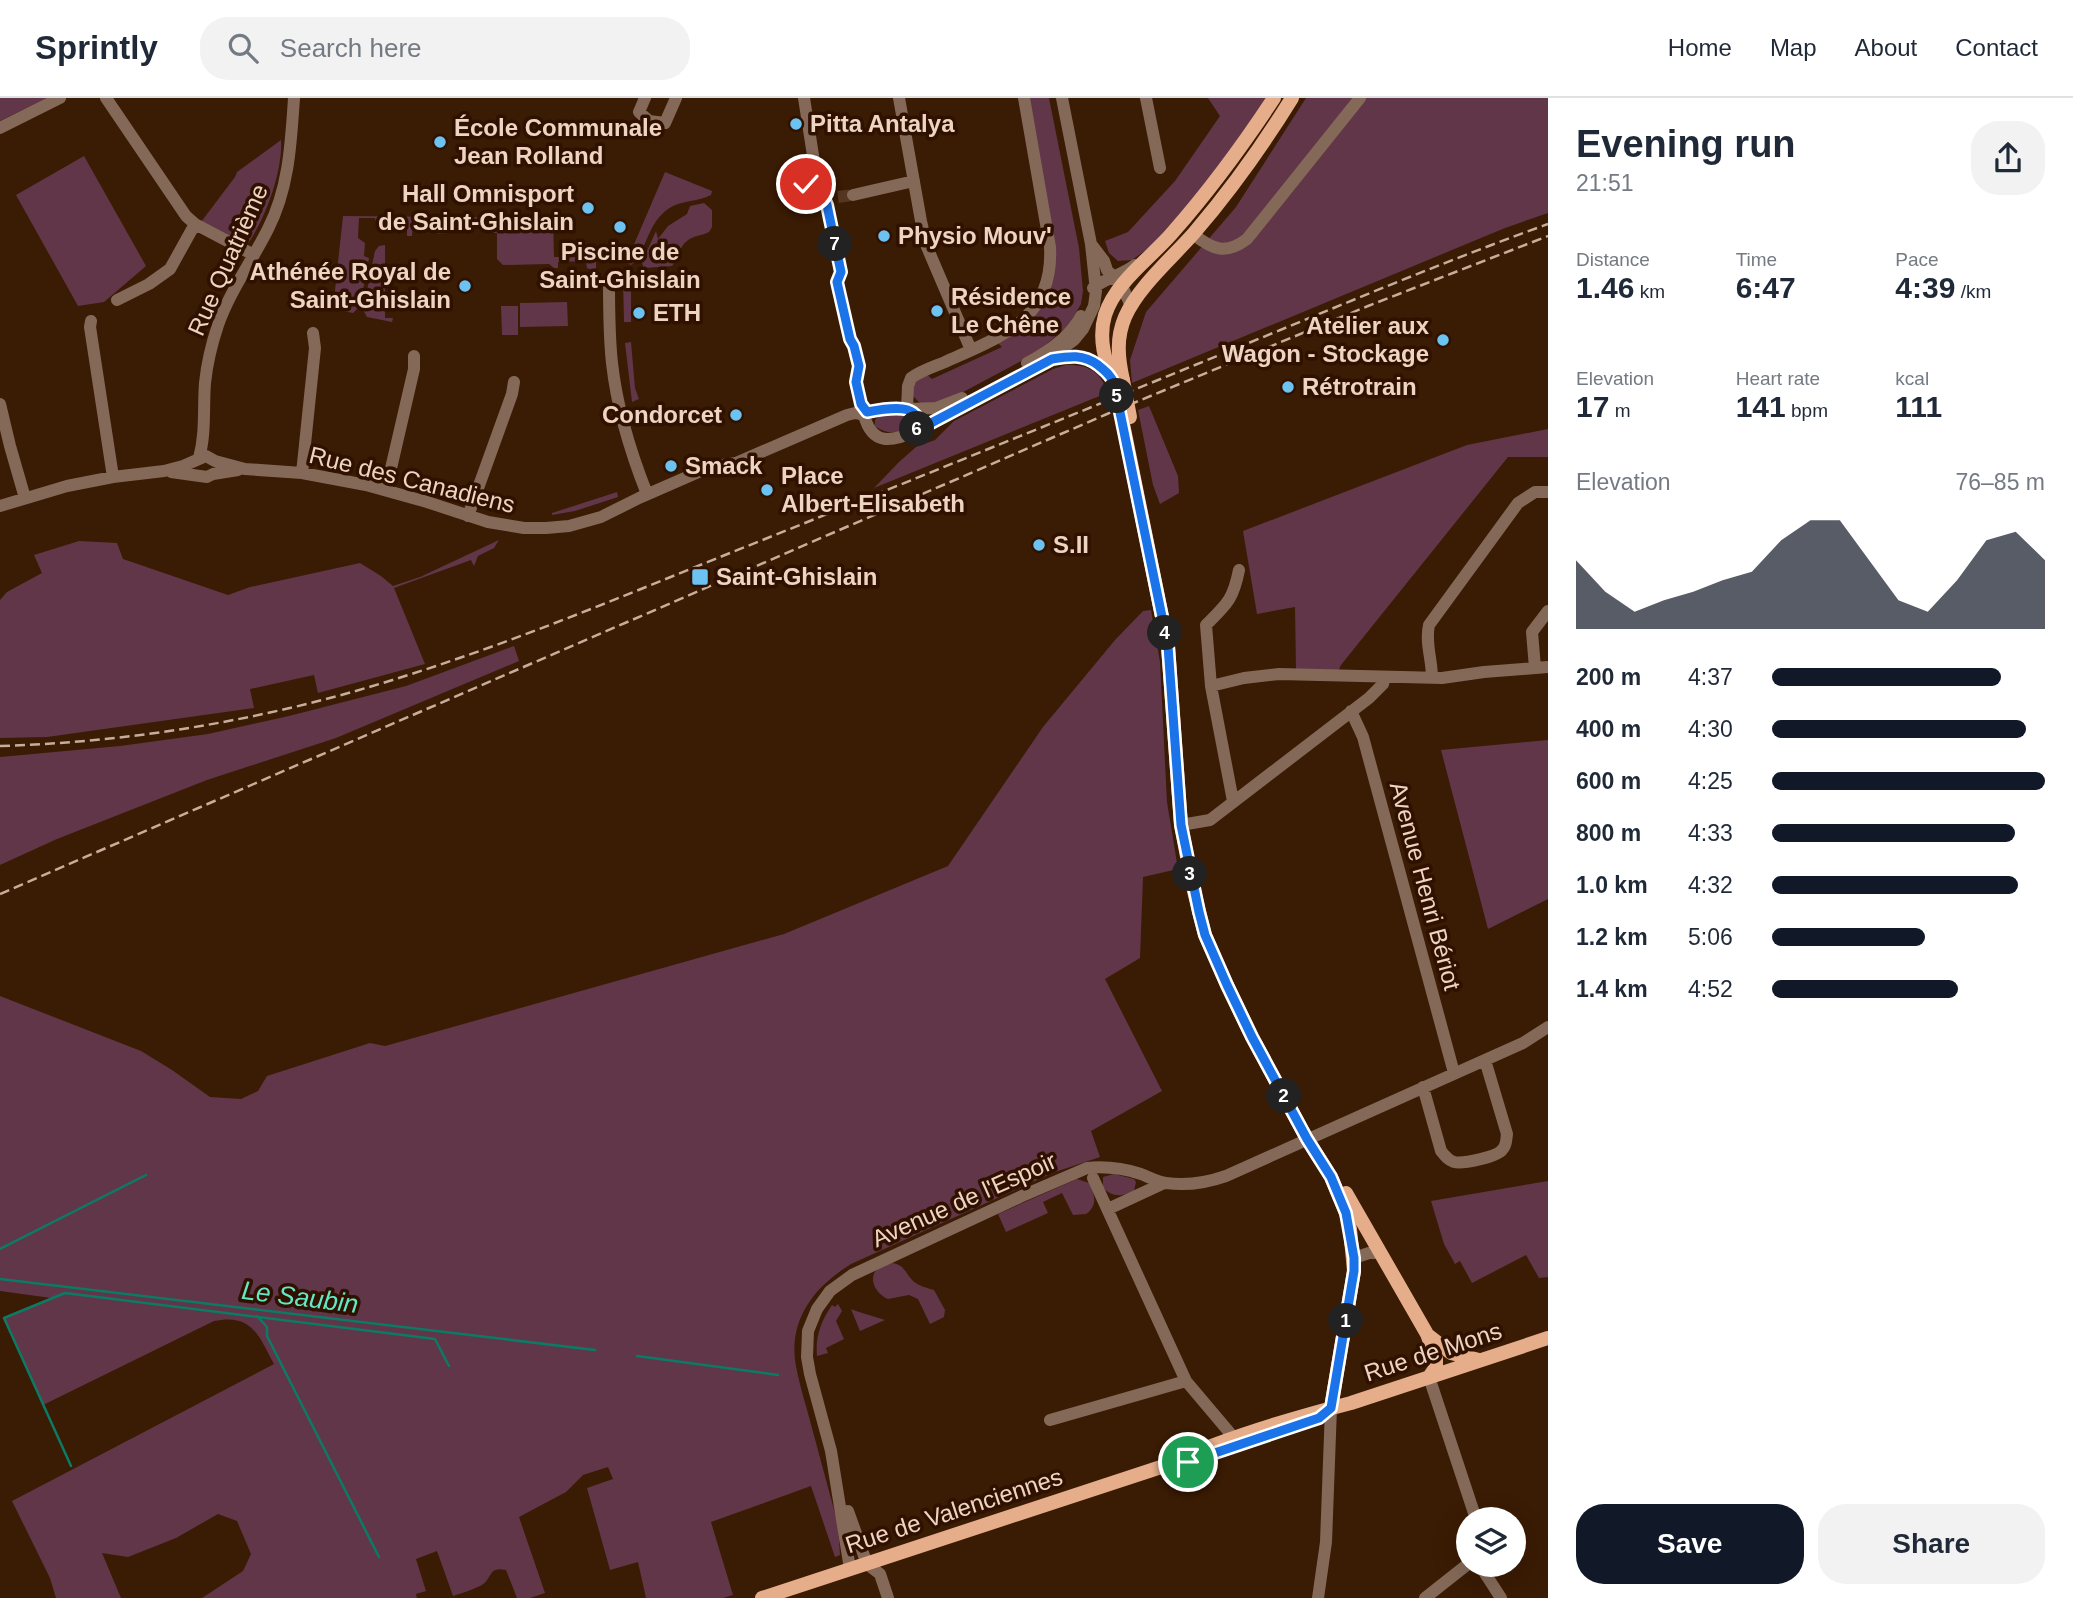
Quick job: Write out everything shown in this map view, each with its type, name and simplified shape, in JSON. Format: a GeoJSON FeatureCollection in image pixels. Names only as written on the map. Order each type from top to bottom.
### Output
{"type":"FeatureCollection","features":[{"type":"Feature","properties":{"kind":"main road"},"geometry":{"type":"LineString","coordinates":[[1273,98],[1214,184],[1155,252],[1118,281],[1102,330],[1104,353],[1116,380],[1126,418],[1176,664],[1185,824],[1208,920],[1224,965],[1253,1028],[1331,1177],[1346,1213],[1354,1271],[1331,1408]]}},
{"type":"Feature","properties":{"kind":"main road"},"geometry":{"type":"LineString","coordinates":[[1116,380],[1122,324],[1131,306],[1247,166],[1292,98]]}},
{"type":"Feature","properties":{"kind":"main road"},"geometry":{"type":"LineString","coordinates":[[1310,1137],[1339,1180],[1427,1334],[1436,1359],[1436,1367],[1429,1377]]}},
{"type":"Feature","properties":{"kind":"main road"},"geometry":{"type":"LineString","coordinates":[[1427,1334],[1451,1353],[1481,1360]]}},
{"type":"Feature","properties":{"kind":"main road","name":"Rue de Mons"},"geometry":{"type":"LineString","coordinates":[[1331,1408],[1548,1338]]}},
{"type":"Feature","properties":{"kind":"main road","name":"Rue de Valenciennes"},"geometry":{"type":"LineString","coordinates":[[1161,1467],[1185,1455],[1331,1408]]}},
{"type":"Feature","properties":{"kind":"main road","name":"Rue de Valenciennes"},"geometry":{"type":"LineString","coordinates":[[762,1598],[1161,1467],[1206,1457],[1319,1418],[1331,1408]]}},
{"type":"Feature","properties":{"kind":"street"},"geometry":{"type":"LineString","coordinates":[[0,128],[60,98]]}},
{"type":"Feature","properties":{"kind":"street"},"geometry":{"type":"LineString","coordinates":[[106,98],[186,216],[195,224],[254,255]]}},
{"type":"Feature","properties":{"kind":"street","name":"Rue Quatrième"},"geometry":{"type":"LineString","coordinates":[[207,462],[204,440],[205,381],[211,351],[228,304],[269,228],[286,177],[291,155],[293,98]]}},
{"type":"Feature","properties":{"kind":"street"},"geometry":{"type":"LineString","coordinates":[[645,98],[639,112],[649,121],[665,124],[676,98]]}},
{"type":"Feature","properties":{"kind":"street"},"geometry":{"type":"LineString","coordinates":[[804,98],[817,182],[832,199],[841,272],[837,282],[859,366],[856,382],[861,404],[867,427],[872,434],[895,439],[916,431],[1052,359],[1066,356],[1085,358],[1104,353],[1119,339]]}},
{"type":"Feature","properties":{"kind":"street"},"geometry":{"type":"LineString","coordinates":[[899,98],[928,247],[971,350]]}},
{"type":"Feature","properties":{"kind":"street"},"geometry":{"type":"LineString","coordinates":[[907,409],[911,379],[1006,334],[1020,323],[1040,298],[1048,274],[1050,247],[1024,98]]}},
{"type":"Feature","properties":{"kind":"street"},"geometry":{"type":"LineString","coordinates":[[1062,98],[1091,244],[1104,261],[1107,270],[1118,281],[1131,306]]}},
{"type":"Feature","properties":{"kind":"street"},"geometry":{"type":"LineString","coordinates":[[1146,98],[1160,168]]}},
{"type":"Feature","properties":{"kind":"street"},"geometry":{"type":"LineString","coordinates":[[1193,234],[1223,251],[1235,248],[1247,239],[1360,98]]}},
{"type":"Feature","properties":{"kind":"street"},"geometry":{"type":"LineString","coordinates":[[853,195],[914,181]]}},
{"type":"Feature","properties":{"kind":"street"},"geometry":{"type":"LineString","coordinates":[[792,186],[817,182]]}},
{"type":"Feature","properties":{"kind":"street"},"geometry":{"type":"LineString","coordinates":[[117,300],[149,284],[170,269],[195,224]]}},
{"type":"Feature","properties":{"kind":"street"},"geometry":{"type":"LineString","coordinates":[[1052,359],[1074,340],[1091,314],[1096,299],[1087,257],[1091,244]]}},
{"type":"Feature","properties":{"kind":"street"},"geometry":{"type":"LineString","coordinates":[[609,282],[610,338],[616,396],[630,448],[647,494],[714,465],[736,463],[847,415],[889,408],[945,406],[1042,355],[1078,322],[1092,289],[1104,281],[1118,281],[1136,264],[1155,252]]}},
{"type":"Feature","properties":{"kind":"street"},"geometry":{"type":"LineString","coordinates":[[1104,261],[1122,267],[1136,264]]}},
{"type":"Feature","properties":{"kind":"street"},"geometry":{"type":"LineString","coordinates":[[91,321],[113,477]]}},
{"type":"Feature","properties":{"kind":"street"},"geometry":{"type":"LineString","coordinates":[[302,473],[315,348],[313,333]]}},
{"type":"Feature","properties":{"kind":"street"},"geometry":{"type":"LineString","coordinates":[[1074,340],[1076,349],[1085,358],[1116,380]]}},
{"type":"Feature","properties":{"kind":"street"},"geometry":{"type":"LineString","coordinates":[[386,490],[414,369],[414,356]]}},
{"type":"Feature","properties":{"kind":"street"},"geometry":{"type":"LineString","coordinates":[[468,516],[514,382]]}},
{"type":"Feature","properties":{"kind":"street"},"geometry":{"type":"LineString","coordinates":[[0,404],[25,498]]}},
{"type":"Feature","properties":{"kind":"street"},"geometry":{"type":"LineString","coordinates":[[907,409],[916,415],[919,424],[916,431]]}},
{"type":"Feature","properties":{"kind":"street","name":"Rue des Canadiens"},"geometry":{"type":"LineString","coordinates":[[0,506],[67,486],[207,462],[245,469],[302,473],[386,490],[468,516],[517,527],[558,527],[601,517],[647,494]]}},
{"type":"Feature","properties":{"kind":"street","name":"Rue des Canadiens"},"geometry":{"type":"LineString","coordinates":[[163,471],[207,477],[207,462]]}},
{"type":"Feature","properties":{"kind":"street"},"geometry":{"type":"LineString","coordinates":[[1432,678],[1426,638],[1429,625],[1518,503],[1535,492],[1548,492]]}},
{"type":"Feature","properties":{"kind":"street"},"geometry":{"type":"LineString","coordinates":[[1233,802],[1211,686],[1206,625],[1234,592],[1239,570]]}},
{"type":"Feature","properties":{"kind":"street"},"geometry":{"type":"LineString","coordinates":[[1211,686],[1244,678],[1279,674],[1432,678],[1541,667],[1532,632],[1548,611]]}},
{"type":"Feature","properties":{"kind":"street"},"geometry":{"type":"LineString","coordinates":[[1185,824],[1210,820],[1378,690],[1385,677]]}},
{"type":"Feature","properties":{"kind":"street","name":"Avenue Henri Bériot"},"geometry":{"type":"LineString","coordinates":[[1351,711],[1363,737],[1454,1073]]}},
{"type":"Feature","properties":{"kind":"street","name":"Avenue de l'Espoir"},"geometry":{"type":"LineString","coordinates":[[837,1485],[831,1451],[810,1374],[807,1339],[817,1309],[830,1291],[852,1275],[906,1248],[1087,1168],[1121,1168],[1164,1183],[1191,1184],[1226,1176],[1522,1043],[1548,1027]]}},
{"type":"Feature","properties":{"kind":"street"},"geometry":{"type":"LineString","coordinates":[[1423,1087],[1441,1151],[1447,1158],[1455,1162],[1501,1153],[1507,1134],[1485,1060]]}},
{"type":"Feature","properties":{"kind":"street"},"geometry":{"type":"LineString","coordinates":[[1093,1178],[1186,1381],[1234,1439],[1206,1457]]}},
{"type":"Feature","properties":{"kind":"street"},"geometry":{"type":"LineString","coordinates":[[1108,1209],[1164,1183]]}},
{"type":"Feature","properties":{"kind":"street"},"geometry":{"type":"LineString","coordinates":[[1354,1258],[1380,1253]]}},
{"type":"Feature","properties":{"kind":"street"},"geometry":{"type":"LineString","coordinates":[[1429,1377],[1472,1507]]}},
{"type":"Feature","properties":{"kind":"street"},"geometry":{"type":"LineString","coordinates":[[1050,1420],[1186,1381]]}},
{"type":"Feature","properties":{"kind":"street"},"geometry":{"type":"LineString","coordinates":[[1318,1598],[1326,1542],[1331,1408]]}},
{"type":"Feature","properties":{"kind":"street"},"geometry":{"type":"LineString","coordinates":[[837,1485],[867,1564],[880,1574],[888,1598]]}},
{"type":"Feature","properties":{"kind":"street"},"geometry":{"type":"LineString","coordinates":[[837,1485],[850,1569]]}},
{"type":"Feature","properties":{"kind":"street"},"geometry":{"type":"LineString","coordinates":[[1425,1598],[1456,1573]]}},
{"type":"Feature","properties":{"kind":"street"},"geometry":{"type":"LineString","coordinates":[[1487,1577],[1501,1598]]}},
{"type":"Feature","properties":{"kind":"shaded area"},"geometry":{"type":"Polygon","coordinates":[[[0,98],[47,98],[0,121],[0,98]]]}},
{"type":"Feature","properties":{"kind":"shaded area"},"geometry":{"type":"Polygon","coordinates":[[[1028,98],[1049,98],[1079,248],[1083,291],[1081,304],[1068,326],[1036,353],[952,398],[939,403],[920,403],[912,395],[913,384],[926,374],[932,379],[1002,347],[997,342],[1007,337],[1051,277],[1028,98]]]}},
{"type":"Feature","properties":{"kind":"shaded area"},"geometry":{"type":"Polygon","coordinates":[[[1208,98],[1267,98],[1201,191],[1150,247],[1132,260],[1118,261],[1109,253],[1105,241],[1128,232],[1175,181],[1220,116],[1208,98]]]}},
{"type":"Feature","properties":{"kind":"shaded area"},"geometry":{"type":"Polygon","coordinates":[[[1306,98],[1548,98],[1548,213],[1505,228],[1132,383],[1130,360],[1146,312],[1236,207],[1306,98]]]}},
{"type":"Feature","properties":{"kind":"shaded area"},"geometry":{"type":"Polygon","coordinates":[[[281,140],[279,166],[272,195],[247,245],[201,222],[237,172],[281,140]]]}},
{"type":"Feature","properties":{"kind":"shaded area"},"geometry":{"type":"Polygon","coordinates":[[[84,156],[146,266],[104,302],[78,306],[16,195],[84,156]]]}},
{"type":"Feature","properties":{"kind":"shaded area"},"geometry":{"type":"Polygon","coordinates":[[[665,172],[712,191],[711,195],[678,204],[661,215],[631,265],[626,263],[665,172]]]}},
{"type":"Feature","properties":{"kind":"shaded area"},"geometry":{"type":"Polygon","coordinates":[[[704,203],[712,210],[712,227],[709,232],[687,241],[672,266],[643,267],[642,262],[656,231],[658,239],[668,226],[687,214],[690,206],[704,203]]]}},
{"type":"Feature","properties":{"kind":"shaded area"},"geometry":{"type":"Polygon","coordinates":[[[343,216],[553,218],[554,257],[596,257],[596,271],[587,268],[586,261],[558,262],[558,268],[549,264],[503,265],[497,259],[497,233],[487,233],[487,221],[450,221],[450,233],[438,234],[438,221],[413,221],[412,236],[407,236],[407,222],[376,222],[375,218],[359,218],[358,238],[365,243],[364,256],[369,258],[360,306],[353,313],[333,309],[343,216]]]}},
{"type":"Feature","properties":{"kind":"shaded area"},"geometry":{"type":"Polygon","coordinates":[[[385,245],[385,318],[393,318],[392,322],[367,317],[363,310],[375,251],[379,246],[385,245]]]}},
{"type":"Feature","properties":{"kind":"shaded area"},"geometry":{"type":"Polygon","coordinates":[[[623,280],[631,280],[631,322],[624,322],[623,280]]]}},
{"type":"Feature","properties":{"kind":"shaded area"},"geometry":{"type":"Polygon","coordinates":[[[567,302],[568,326],[520,327],[520,303],[567,302]]]}},
{"type":"Feature","properties":{"kind":"shaded area"},"geometry":{"type":"Polygon","coordinates":[[[501,306],[518,306],[518,335],[502,335],[501,306]]]}},
{"type":"Feature","properties":{"kind":"shaded area"},"geometry":{"type":"Polygon","coordinates":[[[631,342],[635,388],[639,399],[632,402],[625,343],[631,342]]]}},
{"type":"Feature","properties":{"kind":"shaded area"},"geometry":{"type":"Polygon","coordinates":[[[1066,365],[1081,366],[1093,371],[1102,380],[1107,393],[874,488],[916,447],[935,440],[954,421],[1053,369],[1066,365]]]}},
{"type":"Feature","properties":{"kind":"shaded area"},"geometry":{"type":"Polygon","coordinates":[[[1149,406],[1178,476],[1179,493],[1160,504],[1153,485],[1138,410],[1149,406]]]}},
{"type":"Feature","properties":{"kind":"shaded area"},"geometry":{"type":"Polygon","coordinates":[[[881,414],[905,414],[911,420],[906,429],[890,432],[875,426],[875,420],[881,414]]]}},
{"type":"Feature","properties":{"kind":"shaded area"},"geometry":{"type":"Polygon","coordinates":[[[1548,429],[1548,457],[1508,457],[1338,672],[1296,670],[1295,607],[1257,614],[1243,531],[1467,445],[1548,429]]]}},
{"type":"Feature","properties":{"kind":"shaded area"},"geometry":{"type":"Polygon","coordinates":[[[617,492],[618,497],[575,511],[552,515],[552,513],[617,492]]]}},
{"type":"Feature","properties":{"kind":"shaded area"},"geometry":{"type":"Polygon","coordinates":[[[499,540],[494,548],[478,556],[474,566],[471,560],[394,588],[425,664],[318,693],[314,675],[250,689],[254,708],[47,737],[0,738],[0,600],[7,592],[42,573],[34,555],[79,541],[117,543],[123,559],[228,595],[250,587],[360,563],[393,586],[420,577],[499,540]]]}},
{"type":"Feature","properties":{"kind":"shaded area"},"geometry":{"type":"Polygon","coordinates":[[[1151,610],[1160,662],[1167,802],[1178,869],[1143,877],[1140,958],[1105,979],[1162,1091],[1091,1131],[1100,1157],[1055,1172],[851,1264],[827,1282],[808,1303],[797,1329],[795,1360],[838,1525],[840,1555],[835,1557],[811,1486],[711,1522],[733,1595],[723,1598],[646,1598],[638,1562],[610,1570],[587,1488],[613,1479],[608,1467],[583,1475],[566,1492],[519,1517],[545,1593],[530,1598],[517,1598],[506,1570],[500,1569],[493,1572],[480,1586],[453,1596],[437,1551],[416,1559],[426,1591],[416,1594],[417,1598],[202,1598],[243,1571],[251,1554],[237,1521],[218,1514],[176,1538],[128,1557],[102,1553],[121,1598],[56,1598],[50,1578],[12,1501],[274,1364],[253,1329],[237,1320],[214,1321],[43,1405],[4,1318],[51,1298],[0,1291],[0,996],[141,1051],[210,1097],[241,1099],[258,1091],[267,1076],[370,1043],[385,1046],[784,934],[948,866],[1043,727],[1115,640],[1143,611],[1151,610]]]}},
{"type":"Feature","properties":{"kind":"shaded area"},"geometry":{"type":"Polygon","coordinates":[[[514,646],[519,661],[336,738],[207,780],[57,839],[0,865],[0,757],[120,746],[208,734],[406,686],[514,646]]]}},
{"type":"Feature","properties":{"kind":"shaded area"},"geometry":{"type":"Polygon","coordinates":[[[1548,740],[1548,899],[1488,929],[1441,750],[1548,740]]]}},
{"type":"Feature","properties":{"kind":"shaded area"},"geometry":{"type":"Polygon","coordinates":[[[1114,1174],[1134,1179],[1134,1191],[1117,1195],[1103,1188],[1103,1177],[1114,1174]]]}},
{"type":"Feature","properties":{"kind":"shaded area"},"geometry":{"type":"Polygon","coordinates":[[[1077,1179],[1089,1183],[1094,1196],[1094,1203],[1086,1214],[1073,1215],[1062,1193],[1043,1202],[1048,1213],[1006,1232],[998,1214],[1077,1179]]]}},
{"type":"Feature","properties":{"kind":"shaded area"},"geometry":{"type":"Polygon","coordinates":[[[1548,1181],[1548,1277],[1539,1278],[1526,1255],[1472,1283],[1460,1261],[1455,1264],[1444,1244],[1431,1201],[1548,1181]]]}},
{"type":"Feature","properties":{"kind":"shaded area"},"geometry":{"type":"Polygon","coordinates":[[[892,1263],[902,1267],[915,1283],[934,1290],[945,1310],[944,1317],[930,1324],[918,1299],[909,1295],[888,1299],[879,1293],[874,1284],[874,1275],[880,1267],[892,1263]]]}},
{"type":"Feature","properties":{"kind":"shaded area"},"geometry":{"type":"Polygon","coordinates":[[[838,1304],[842,1311],[836,1321],[844,1339],[826,1348],[828,1353],[817,1356],[822,1323],[832,1305],[835,1307],[838,1304]]]}},
{"type":"Feature","properties":{"kind":"shaded area"},"geometry":{"type":"Polygon","coordinates":[[[851,1309],[856,1311],[885,1320],[860,1331],[851,1309]]]}},
{"type":"Feature","properties":{"kind":"waterway"},"geometry":{"type":"LineString","coordinates":[[0,1249],[146,1175]]}},
{"type":"Feature","properties":{"kind":"waterway","name":"Le Saubin"},"geometry":{"type":"LineString","coordinates":[[0,1279],[595,1350]]}},
{"type":"Feature","properties":{"kind":"waterway"},"geometry":{"type":"LineString","coordinates":[[71,1466],[4,1318],[65,1293],[435,1339],[449,1366]]}},
{"type":"Feature","properties":{"kind":"waterway"},"geometry":{"type":"LineString","coordinates":[[257,1316],[267,1327],[267,1336],[379,1557]]}},
{"type":"Feature","properties":{"kind":"waterway","name":"Le Saubin"},"geometry":{"type":"LineString","coordinates":[[637,1356],[778,1375]]}},
{"type":"Feature","properties":{"kind":"tunnel"},"geometry":{"type":"LineString","coordinates":[[838,197],[853,195]]}},
{"type":"Feature","properties":{"kind":"railway"},"geometry":{"type":"LineString","coordinates":[[0,746],[103,739],[256,716],[356,691],[450,661],[628,594],[1415,275],[1548,224]]}},
{"type":"Feature","properties":{"kind":"railway"},"geometry":{"type":"LineString","coordinates":[[0,894],[1107,414],[1368,306],[1548,236]]}},
{"type":"Feature","properties":{"kind":"place","name":"Pitta Antalya"},"geometry":{"type":"Point","coordinates":[796,124]}},
{"type":"Feature","properties":{"kind":"place","name":"École Communale Jean Rolland"},"geometry":{"type":"Point","coordinates":[440,142]}},
{"type":"Feature","properties":{"kind":"place","name":"Hall Omnisport de Saint-Ghislain"},"geometry":{"type":"Point","coordinates":[588,208]}},
{"type":"Feature","properties":{"kind":"place","name":"Piscine de Saint-Ghislain"},"geometry":{"type":"Point","coordinates":[620,227]}},
{"type":"Feature","properties":{"kind":"place","name":"Physio Mouv'"},"geometry":{"type":"Point","coordinates":[884,236]}},
{"type":"Feature","properties":{"kind":"place","name":"Athénée Royal de Saint-Ghislain"},"geometry":{"type":"Point","coordinates":[465,286]}},
{"type":"Feature","properties":{"kind":"place","name":"Résidence Le Chêne"},"geometry":{"type":"Point","coordinates":[937,311]}},
{"type":"Feature","properties":{"kind":"place","name":"ETH"},"geometry":{"type":"Point","coordinates":[639,313]}},
{"type":"Feature","properties":{"kind":"place","name":"Atelier aux Wagon - Stockage"},"geometry":{"type":"Point","coordinates":[1443,340]}},
{"type":"Feature","properties":{"kind":"place","name":"Rétrotrain"},"geometry":{"type":"Point","coordinates":[1288,387]}},
{"type":"Feature","properties":{"kind":"place","name":"Condorcet"},"geometry":{"type":"Point","coordinates":[736,415]}},
{"type":"Feature","properties":{"kind":"place","name":"Smack"},"geometry":{"type":"Point","coordinates":[671,466]}},
{"type":"Feature","properties":{"kind":"place","name":"Place Albert-Elisabeth"},"geometry":{"type":"Point","coordinates":[767,490]}},
{"type":"Feature","properties":{"kind":"place","name":"S.II"},"geometry":{"type":"Point","coordinates":[1039,545]}},
{"type":"Feature","properties":{"kind":"place","name":"Saint-Ghislain"},"geometry":{"type":"Point","coordinates":[700,577]}},
{"type":"Feature","properties":{"kind":"route"},"geometry":{"type":"LineString","coordinates":[[806,184],[817,182],[827,205],[841,272],[837,282],[859,366],[856,382],[861,404],[867,412],[908,409],[916,415],[919,424],[916,431],[1052,359],[1066,356],[1089,359],[1111,376],[1114,383],[1168,646],[1181,825],[1205,935],[1252,1037],[1307,1139],[1331,1177],[1346,1213],[1354,1258],[1331,1408],[1319,1418],[1188,1462]]}}]}
